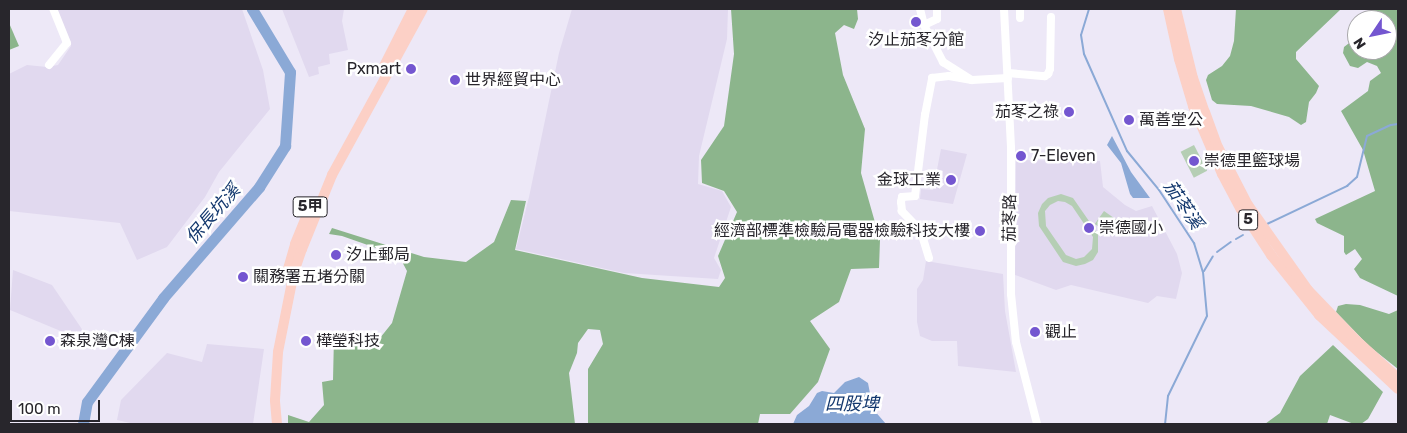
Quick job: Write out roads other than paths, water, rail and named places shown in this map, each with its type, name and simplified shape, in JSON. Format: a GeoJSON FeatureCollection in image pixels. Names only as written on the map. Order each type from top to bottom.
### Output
{"type":"FeatureCollection","features":[{"type":"Feature","properties":{"kind":"main road","name":"5甲"},"geometry":{"type":"LineString","coordinates":[[271,424],[269,401],[272,351],[295,244],[326,172],[398,41],[413,9]]}},
{"type":"Feature","properties":{"kind":"main road","name":"5甲"},"geometry":{"type":"LineString","coordinates":[[277,424],[278,352],[294,272],[302,249],[332,175],[422,9]]}},
{"type":"Feature","properties":{"kind":"main road","name":"5"},"geometry":{"type":"LineString","coordinates":[[1168,9],[1179,59],[1193,106],[1222,174],[1241,209],[1281,269],[1319,314],[1398,389]]}},
{"type":"Feature","properties":{"kind":"main road","name":"5"},"geometry":{"type":"LineString","coordinates":[[1176,9],[1193,78],[1205,112],[1218,147],[1248,205],[1308,290],[1357,342],[1398,378]]}},
{"type":"Feature","properties":{"kind":"street"},"geometry":{"type":"LineString","coordinates":[[49,65],[67,43],[53,9]]}},
{"type":"Feature","properties":{"kind":"street"},"geometry":{"type":"LineString","coordinates":[[920,9],[924,25],[943,62],[972,80]]}},
{"type":"Feature","properties":{"kind":"street"},"geometry":{"type":"LineString","coordinates":[[924,25],[937,18],[937,9]]}},
{"type":"Feature","properties":{"kind":"street","name":"茄苳路"},"geometry":{"type":"LineString","coordinates":[[1004,9],[1011,148],[1010,294],[1016,342],[1036,424]]}},
{"type":"Feature","properties":{"kind":"street"},"geometry":{"type":"LineString","coordinates":[[1020,9],[1020,18]]}},
{"type":"Feature","properties":{"kind":"street"},"geometry":{"type":"LineString","coordinates":[[929,258],[921,230],[902,211],[902,197],[915,196],[925,115],[932,78],[949,76],[972,80],[1008,75],[1045,76],[1050,69],[1051,17]]}},
{"type":"Feature","properties":{"kind":"water"},"geometry":{"type":"Polygon","coordinates":[[[1112,136],[1131,172],[1150,198],[1133,198],[1130,194],[1121,163],[1107,145],[1112,136]]]}},
{"type":"Feature","properties":{"kind":"water","name":"四股埤"},"geometry":{"type":"Polygon","coordinates":[[[859,377],[868,383],[873,409],[886,424],[793,424],[797,415],[809,406],[817,393],[822,391],[834,393],[845,382],[859,377]]]}},
{"type":"Feature","properties":{"kind":"waterway","name":"保長坑溪"},"geometry":{"type":"LineString","coordinates":[[83,424],[87,402],[163,298],[259,187],[285,146],[290,72],[252,9]]}},
{"type":"Feature","properties":{"kind":"waterway","name":"茄苳溪"},"geometry":{"type":"LineString","coordinates":[[1089,9],[1081,35],[1084,54],[1127,151],[1159,190],[1194,243],[1203,272],[1207,316],[1168,396],[1165,424]]}},
{"type":"Feature","properties":{"kind":"waterway"},"geometry":{"type":"LineString","coordinates":[[1267,224],[1347,186],[1357,177],[1367,136],[1391,125],[1398,124]]}},
{"type":"Feature","properties":{"kind":"waterway"},"geometry":{"type":"LineString","coordinates":[[1236,239],[1243,235]]}},
{"type":"Feature","properties":{"kind":"waterway"},"geometry":{"type":"LineString","coordinates":[[1217,252],[1231,242]]}},
{"type":"Feature","properties":{"kind":"waterway"},"geometry":{"type":"LineString","coordinates":[[1204,271],[1213,256]]}},
{"type":"Feature","properties":{"kind":"place","name":"汐止茄苳分館"},"geometry":{"type":"Point","coordinates":[916,22]}},
{"type":"Feature","properties":{"kind":"place","name":"Pxmart"},"geometry":{"type":"Point","coordinates":[411,69]}},
{"type":"Feature","properties":{"kind":"place","name":"世界經貿中心"},"geometry":{"type":"Point","coordinates":[455,80]}},
{"type":"Feature","properties":{"kind":"place","name":"茄苳之祿"},"geometry":{"type":"Point","coordinates":[1069,112]}},
{"type":"Feature","properties":{"kind":"place","name":"萬善堂公"},"geometry":{"type":"Point","coordinates":[1129,120]}},
{"type":"Feature","properties":{"kind":"place","name":"7-Eleven"},"geometry":{"type":"Point","coordinates":[1021,156]}},
{"type":"Feature","properties":{"kind":"place","name":"崇德里籃球場"},"geometry":{"type":"Point","coordinates":[1194,161]}},
{"type":"Feature","properties":{"kind":"place","name":"金球工業"},"geometry":{"type":"Point","coordinates":[951,180]}},
{"type":"Feature","properties":{"kind":"place","name":"崇德國小"},"geometry":{"type":"Point","coordinates":[1089,228]}},
{"type":"Feature","properties":{"kind":"place","name":"經濟部標準檢驗局電器檢驗科技大樓"},"geometry":{"type":"Point","coordinates":[980,231]}},
{"type":"Feature","properties":{"kind":"place","name":"汐止郵局"},"geometry":{"type":"Point","coordinates":[336,255]}},
{"type":"Feature","properties":{"kind":"place","name":"關務署五堵分關"},"geometry":{"type":"Point","coordinates":[243,277]}},
{"type":"Feature","properties":{"kind":"place","name":"觀止"},"geometry":{"type":"Point","coordinates":[1035,332]}},
{"type":"Feature","properties":{"kind":"place","name":"森泉灣C棟"},"geometry":{"type":"Point","coordinates":[50,341]}},
{"type":"Feature","properties":{"kind":"place","name":"樺瑩科技"},"geometry":{"type":"Point","coordinates":[306,341]}}]}
